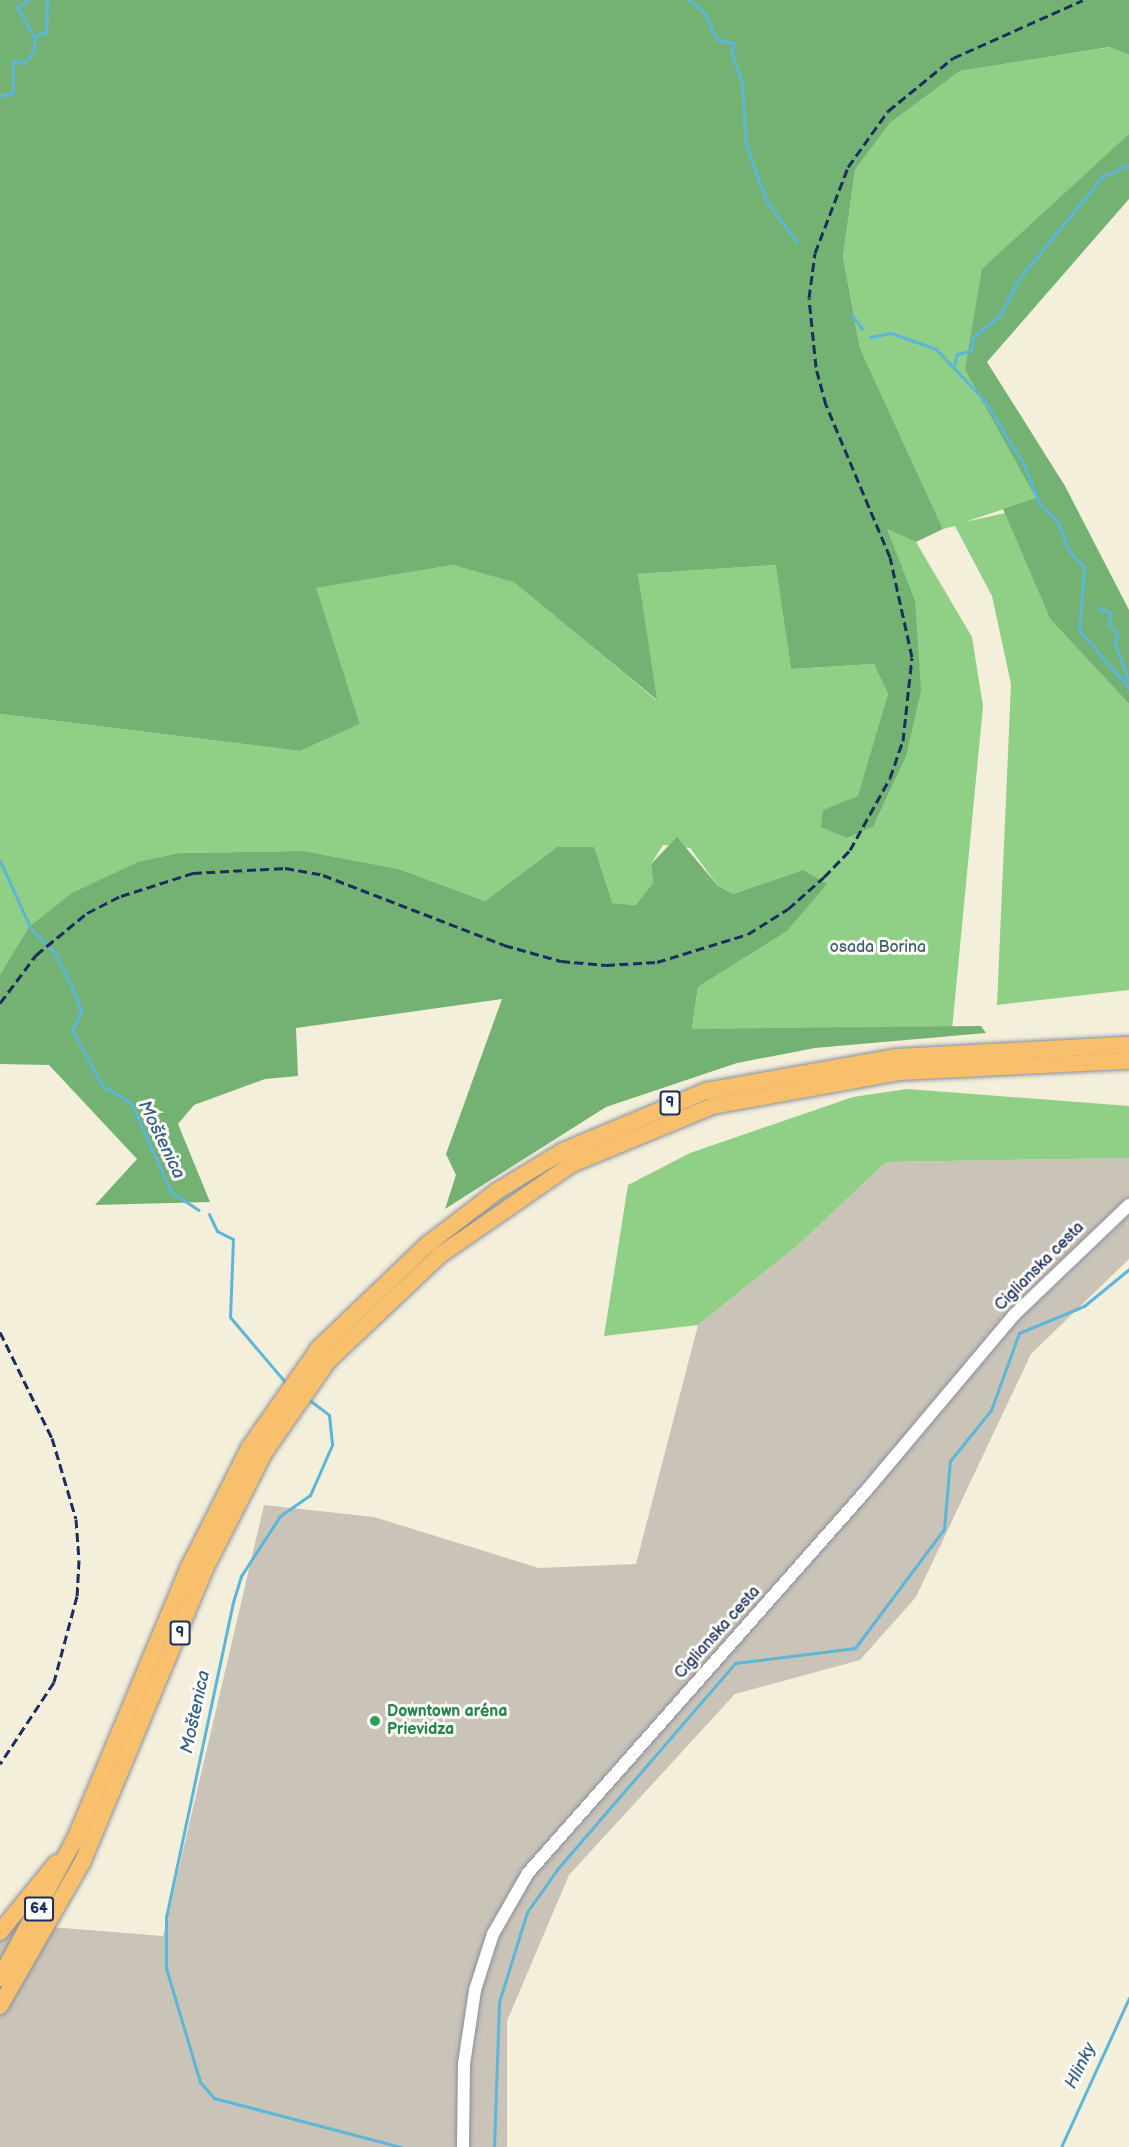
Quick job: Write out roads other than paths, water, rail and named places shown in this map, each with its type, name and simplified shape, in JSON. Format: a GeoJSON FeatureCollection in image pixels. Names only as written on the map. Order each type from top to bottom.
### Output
{"type":"FeatureCollection","features":[{"type":"Feature","properties":{"kind":"main road","name":"9"},"geometry":{"type":"LineString","coordinates":[[0,2007],[82,1863],[205,1569],[299,1372],[380,1287],[497,1191],[563,1151],[651,1110],[737,1083],[859,1061],[1129,1045]]}},
{"type":"Feature","properties":{"kind":"main road","name":"9"},"geometry":{"type":"LineString","coordinates":[[0,1932],[75,1839],[189,1567],[284,1406],[314,1380],[392,1297],[472,1230],[573,1164],[652,1127],[748,1096],[862,1077],[1129,1061]]}},
{"type":"Feature","properties":{"kind":"main road","name":"64"},"geometry":{"type":"LineString","coordinates":[[0,1978],[75,1839]]}},
{"type":"Feature","properties":{"kind":"street","name":"Ciglianska cesta"},"geometry":{"type":"LineString","coordinates":[[463,2147],[464,2064],[475,1990],[493,1934],[528,1873],[866,1492],[1028,1300],[1129,1205]]}},
{"type":"Feature","properties":{"kind":"waterway"},"geometry":{"type":"LineString","coordinates":[[28,0],[17,7],[34,36]]}},
{"type":"Feature","properties":{"kind":"waterway"},"geometry":{"type":"LineString","coordinates":[[0,96],[13,93],[13,61],[24,63],[34,50],[35,36],[46,32],[47,0]]}},
{"type":"Feature","properties":{"kind":"waterway"},"geometry":{"type":"LineString","coordinates":[[689,0],[704,12],[717,40],[734,43],[731,52],[742,82],[746,145],[767,202],[797,242]]}},
{"type":"Feature","properties":{"kind":"waterway"},"geometry":{"type":"LineString","coordinates":[[954,366],[957,354],[971,351],[973,337],[1000,315],[1019,279],[1102,177],[1129,165]]}},
{"type":"Feature","properties":{"kind":"waterway"},"geometry":{"type":"LineString","coordinates":[[852,315],[862,329]]}},
{"type":"Feature","properties":{"kind":"waterway"},"geometry":{"type":"LineString","coordinates":[[870,337],[891,333],[936,349],[984,400],[1025,467],[1039,504],[1057,520],[1068,550],[1084,567],[1079,630],[1129,688]]}},
{"type":"Feature","properties":{"kind":"waterway"},"geometry":{"type":"LineString","coordinates":[[1098,607],[1110,613],[1109,625],[1118,634],[1114,642],[1129,682]]}},
{"type":"Feature","properties":{"kind":"waterway","name":"Moštenica"},"geometry":{"type":"LineString","coordinates":[[0,861],[31,929],[55,953],[73,990],[81,1011],[72,1030],[102,1085],[131,1103],[171,1192],[199,1210]]}},
{"type":"Feature","properties":{"kind":"waterway","name":"Moštenica"},"geometry":{"type":"LineString","coordinates":[[209,1214],[217,1231],[233,1239],[230,1317],[286,1383]]}},
{"type":"Feature","properties":{"kind":"waterway"},"geometry":{"type":"LineString","coordinates":[[494,2147],[499,2002],[527,1912],[559,1867],[735,1663],[855,1648],[944,1529],[950,1461],[991,1410],[1019,1333],[1084,1306],[1129,1269]]}},
{"type":"Feature","properties":{"kind":"waterway","name":"Moštenica"},"geometry":{"type":"LineString","coordinates":[[308,1399],[329,1415],[332,1445],[310,1495],[280,1516],[241,1576],[233,1602],[166,1916],[166,1968],[200,2082],[214,2098],[401,2147]]}},
{"type":"Feature","properties":{"kind":"waterway","name":"Hlinky"},"geometry":{"type":"LineString","coordinates":[[1061,2147],[1129,1998]]}},
{"type":"Feature","properties":{"kind":"railway"},"geometry":{"type":"LineString","coordinates":[[0,1003],[36,955],[87,913],[121,896],[193,873],[285,868],[323,875],[504,945],[561,961],[606,965],[657,962],[748,934],[788,909],[824,877],[850,850],[890,778],[903,741],[912,657],[890,557],[826,405],[816,367],[809,298],[815,253],[848,167],[888,111],[953,58],[1083,0]]}},
{"type":"Feature","properties":{"kind":"railway"},"geometry":{"type":"LineString","coordinates":[[0,1332],[52,1438],[76,1519],[79,1560],[77,1596],[54,1682],[0,1764]]}},
{"type":"Feature","properties":{"kind":"place","name":"Downtown aréna Prievidza"},"geometry":{"type":"Point","coordinates":[375,1721]}},
{"type":"Feature","properties":{"kind":"park label","name":"osada Borina"},"geometry":{"type":"Point","coordinates":[878,948]}}]}
